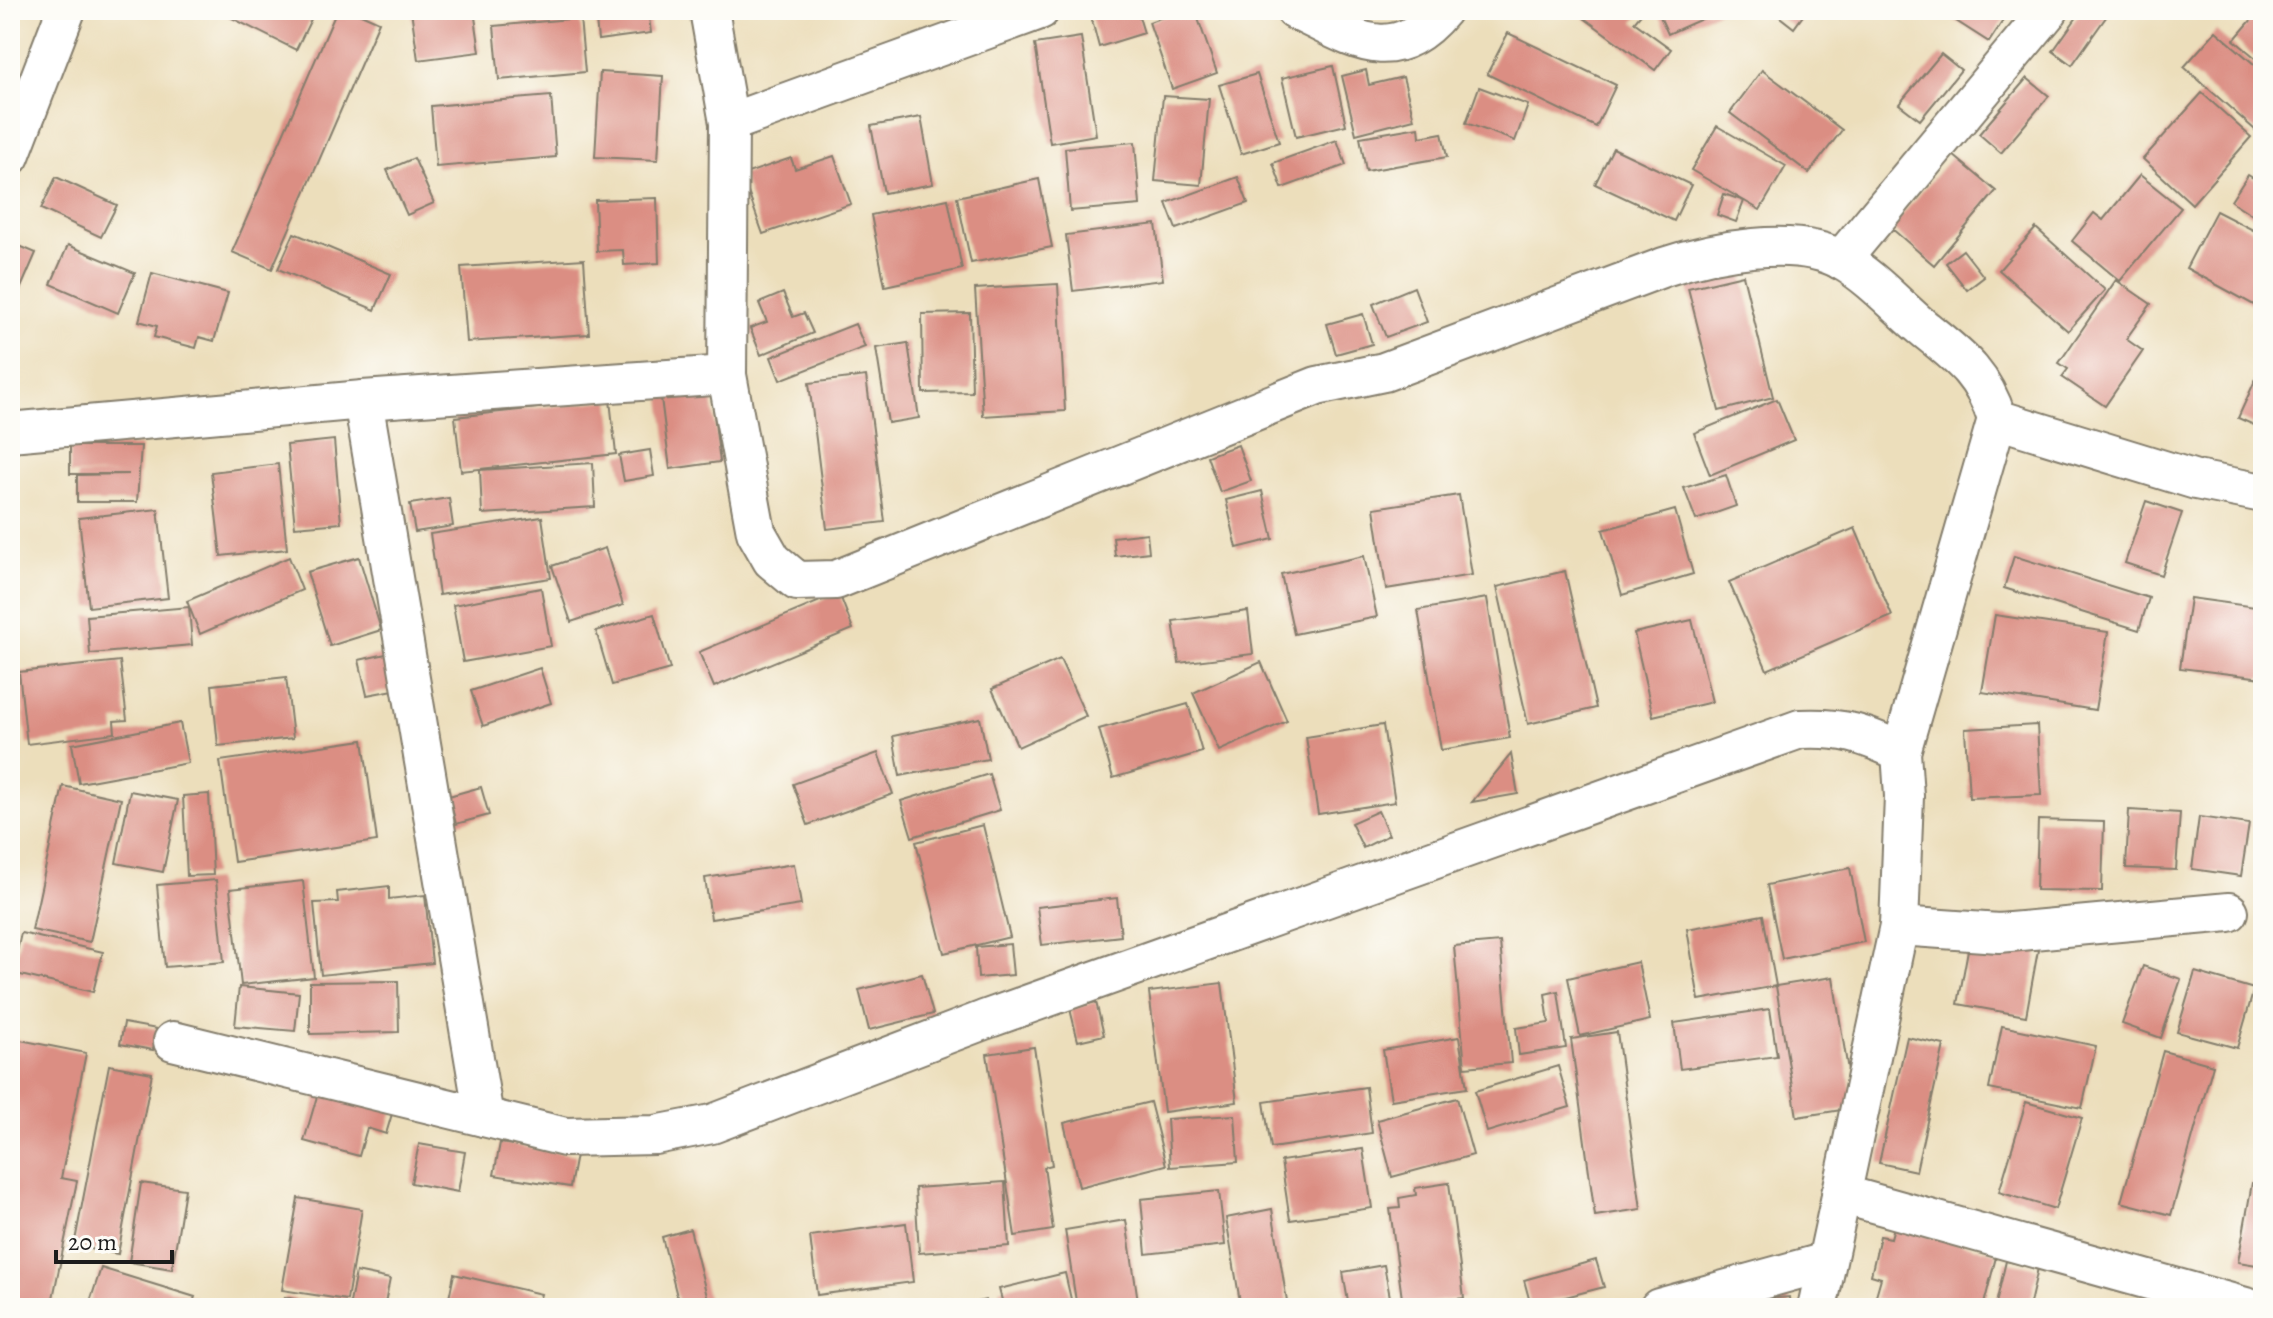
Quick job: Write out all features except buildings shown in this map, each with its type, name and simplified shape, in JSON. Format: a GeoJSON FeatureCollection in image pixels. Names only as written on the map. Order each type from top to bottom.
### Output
{"type":"FeatureCollection","features":[{"type":"Feature","properties":{"kind":"street"},"geometry":{"type":"LineString","coordinates":[[10,156],[66,10]]}},
{"type":"Feature","properties":{"kind":"street"},"geometry":{"type":"LineString","coordinates":[[709,10],[729,123],[727,375],[756,532],[772,560],[797,581],[836,580],[1317,386],[1384,372],[1701,254],[1792,247],[1841,260],[1964,361],[1987,389],[1997,419],[1901,752],[1904,796],[1899,926],[1817,1308]]}},
{"type":"Feature","properties":{"kind":"street"},"geometry":{"type":"LineString","coordinates":[[729,123],[1040,10]]}},
{"type":"Feature","properties":{"kind":"street"},"geometry":{"type":"LineString","coordinates":[[1295,10],[1368,44],[1390,45],[1411,39],[1442,10]]}},
{"type":"Feature","properties":{"kind":"street"},"geometry":{"type":"LineString","coordinates":[[1841,260],[2049,10]]}},
{"type":"Feature","properties":{"kind":"street"},"geometry":{"type":"LineString","coordinates":[[10,432],[363,400],[727,375]]}},
{"type":"Feature","properties":{"kind":"street"},"geometry":{"type":"LineString","coordinates":[[363,400],[484,1117]]}},
{"type":"Feature","properties":{"kind":"street"},"geometry":{"type":"LineString","coordinates":[[1997,419],[2196,480],[2263,493]]}},
{"type":"Feature","properties":{"kind":"street"},"geometry":{"type":"LineString","coordinates":[[173,1041],[565,1137],[655,1135],[712,1124],[984,1020],[1800,729],[1837,727],[1870,736],[1901,752]]}},
{"type":"Feature","properties":{"kind":"street"},"geometry":{"type":"LineString","coordinates":[[1899,926],[1999,933],[2229,912]]}},
{"type":"Feature","properties":{"kind":"street"},"geometry":{"type":"LineString","coordinates":[[1841,1194],[2249,1308]]}},
{"type":"Feature","properties":{"kind":"street"},"geometry":{"type":"LineString","coordinates":[[1659,1308],[1826,1262]]}}]}
